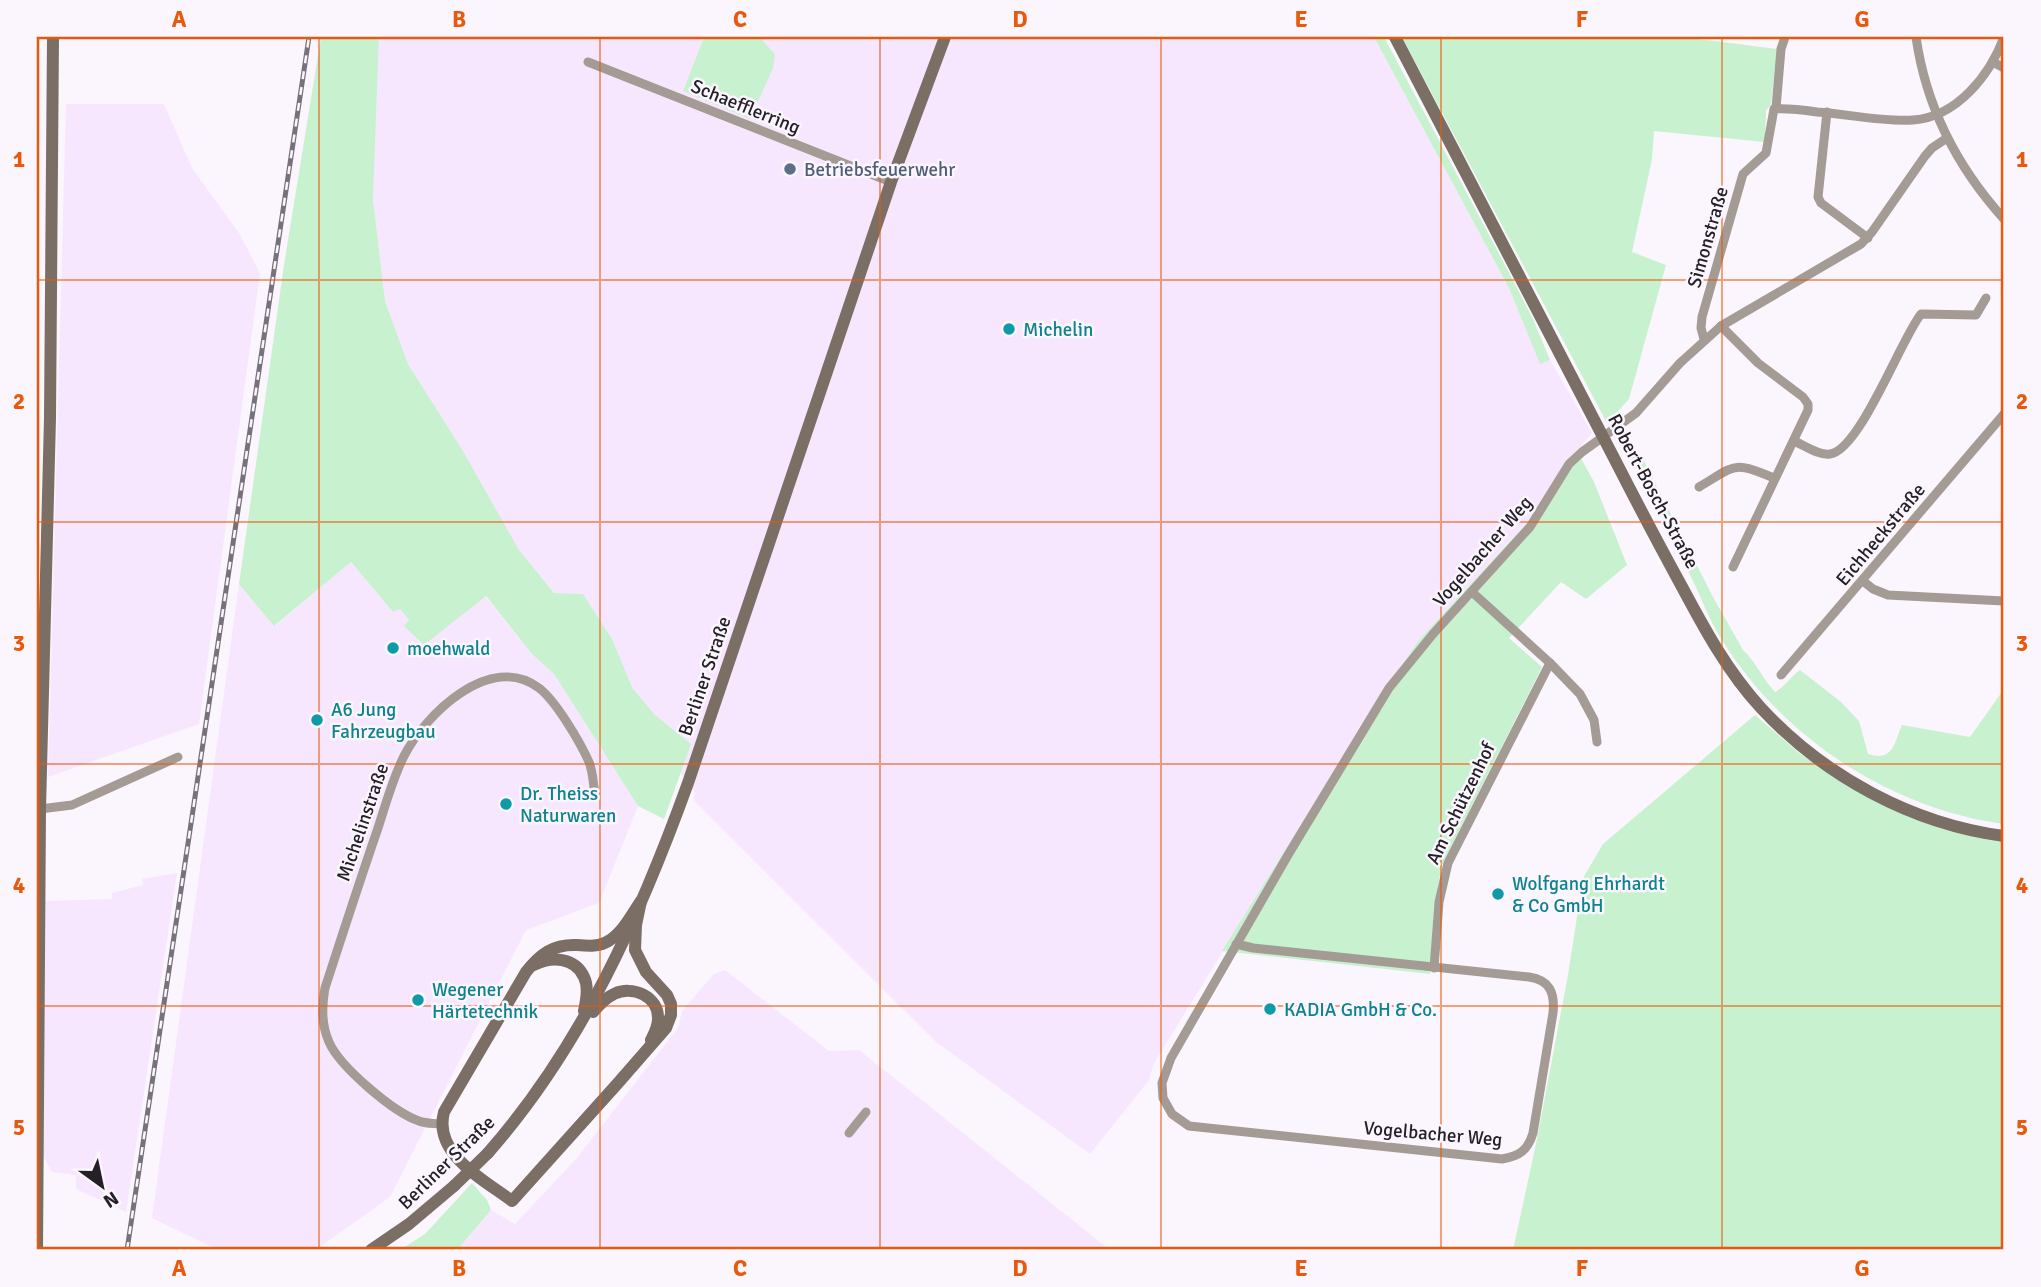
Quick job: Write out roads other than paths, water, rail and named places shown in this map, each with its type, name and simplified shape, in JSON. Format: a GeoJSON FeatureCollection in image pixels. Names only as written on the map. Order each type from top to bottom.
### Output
{"type":"FeatureCollection","features":[{"type":"Feature","properties":{"kind":"street"},"geometry":{"type":"LineString","coordinates":[[37,1250],[43,494],[53,37]]}},
{"type":"Feature","properties":{"kind":"street","name":"Berliner Straße"},"geometry":{"type":"LineString","coordinates":[[371,1250],[409,1224],[488,1153],[539,1090],[574,1037],[607,975],[668,837],[688,783],[891,183],[945,37]]}},
{"type":"Feature","properties":{"kind":"street","name":"Robert-Bosch-Straße"},"geometry":{"type":"LineString","coordinates":[[1395,37],[1703,628],[1739,682],[1762,708],[1812,755],[1865,789],[1924,816],[2004,836]]}},
{"type":"Feature","properties":{"kind":"street","name":"Simonstraße"},"geometry":{"type":"LineString","coordinates":[[1704,339],[1702,317],[1742,174],[1766,153],[1769,146],[1785,37]]}},
{"type":"Feature","properties":{"kind":"street"},"geometry":{"type":"LineString","coordinates":[[1916,37],[1923,75],[1947,138],[1974,183],[2004,219]]}},
{"type":"Feature","properties":{"kind":"street"},"geometry":{"type":"LineString","coordinates":[[1776,108],[1912,120],[1936,114],[1969,93],[1993,62],[2004,37]]}},
{"type":"Feature","properties":{"kind":"street","name":"Schaefflerring"},"geometry":{"type":"LineString","coordinates":[[587,62],[891,183]]}},
{"type":"Feature","properties":{"kind":"street"},"geometry":{"type":"LineString","coordinates":[[1993,62],[2004,68]]}},
{"type":"Feature","properties":{"kind":"street"},"geometry":{"type":"LineString","coordinates":[[1827,112],[1818,197],[1821,203],[1868,238]]}},
{"type":"Feature","properties":{"kind":"street","name":"Vogelbacher Weg"},"geometry":{"type":"LineString","coordinates":[[1236,944],[1536,978],[1543,981],[1554,995],[1553,1013],[1533,1133],[1528,1147],[1514,1157],[1503,1159],[1189,1126],[1172,1114],[1163,1098],[1164,1074],[1236,944],[1379,704],[1433,634],[1536,519],[1569,464],[1636,413],[1704,339],[1721,326],[1851,251],[1868,238],[1925,156],[1947,138]]}},
{"type":"Feature","properties":{"kind":"street"},"geometry":{"type":"LineString","coordinates":[[1794,441],[1825,455],[1841,449],[1875,400],[1922,314],[1976,315],[1986,298]]}},
{"type":"Feature","properties":{"kind":"street"},"geometry":{"type":"LineString","coordinates":[[1721,326],[1758,363],[1803,397],[1808,404],[1808,410],[1794,441],[1733,567]]}},
{"type":"Feature","properties":{"kind":"street","name":"Eichheckstraße"},"geometry":{"type":"LineString","coordinates":[[1781,675],[2004,414]]}},
{"type":"Feature","properties":{"kind":"street"},"geometry":{"type":"LineString","coordinates":[[1699,487],[1736,466],[1743,466],[1774,478]]}},
{"type":"Feature","properties":{"kind":"street"},"geometry":{"type":"LineString","coordinates":[[1863,581],[1888,595],[2004,601]]}},
{"type":"Feature","properties":{"kind":"street"},"geometry":{"type":"LineString","coordinates":[[1472,592],[1567,680],[1588,707],[1597,730],[1597,742]]}},
{"type":"Feature","properties":{"kind":"street","name":"Am Schützenhof"},"geometry":{"type":"LineString","coordinates":[[1434,968],[1439,902],[1448,863],[1550,663]]}},
{"type":"Feature","properties":{"kind":"street","name":"Michelinstraße"},"geometry":{"type":"LineString","coordinates":[[440,1124],[425,1123],[406,1115],[356,1077],[334,1052],[324,1027],[325,988],[403,758],[434,715],[460,694],[489,679],[517,678],[537,687],[555,705],[588,762],[593,775],[594,793]]}},
{"type":"Feature","properties":{"kind":"street"},"geometry":{"type":"LineString","coordinates":[[40,809],[72,805],[178,757]]}},
{"type":"Feature","properties":{"kind":"street"},"geometry":{"type":"LineString","coordinates":[[641,901],[635,950],[646,972],[667,995],[671,1004],[671,1015],[666,1028],[512,1201],[454,1154],[442,1135],[440,1124],[443,1112],[526,972],[548,950],[562,945],[589,946],[610,940],[618,934],[641,901]]}},
{"type":"Feature","properties":{"kind":"street"},"geometry":{"type":"LineString","coordinates":[[526,972],[537,963],[548,960],[570,962],[579,968],[585,978],[587,991],[584,1010],[574,1037]]}},
{"type":"Feature","properties":{"kind":"street"},"geometry":{"type":"LineString","coordinates":[[574,1037],[605,999],[615,993],[637,991],[645,996],[657,1011],[658,1020],[647,1050]]}},
{"type":"Feature","properties":{"kind":"street"},"geometry":{"type":"LineString","coordinates":[[849,1133],[866,1112]]}},
{"type":"Feature","properties":{"kind":"railway"},"geometry":{"type":"LineString","coordinates":[[127,1250],[309,37]]}},
{"type":"Feature","properties":{"kind":"place","name":"Betriebsfeuerwehr"},"geometry":{"type":"Point","coordinates":[790,169]}},
{"type":"Feature","properties":{"kind":"place","name":"Michelin"},"geometry":{"type":"Point","coordinates":[1009,329]}},
{"type":"Feature","properties":{"kind":"place","name":"moehwald"},"geometry":{"type":"Point","coordinates":[393,648]}},
{"type":"Feature","properties":{"kind":"place","name":"A6 Jung Fahrzeugbau"},"geometry":{"type":"Point","coordinates":[317,720]}},
{"type":"Feature","properties":{"kind":"place","name":"Dr. Theiss Naturwaren"},"geometry":{"type":"Point","coordinates":[506,804]}},
{"type":"Feature","properties":{"kind":"place","name":"Wolfgang Ehrhardt & Co GmbH"},"geometry":{"type":"Point","coordinates":[1498,894]}},
{"type":"Feature","properties":{"kind":"place","name":"Wegener Härtetechnik"},"geometry":{"type":"Point","coordinates":[418,1000]}},
{"type":"Feature","properties":{"kind":"place","name":"KADIA GmbH & Co."},"geometry":{"type":"Point","coordinates":[1270,1009]}}]}
